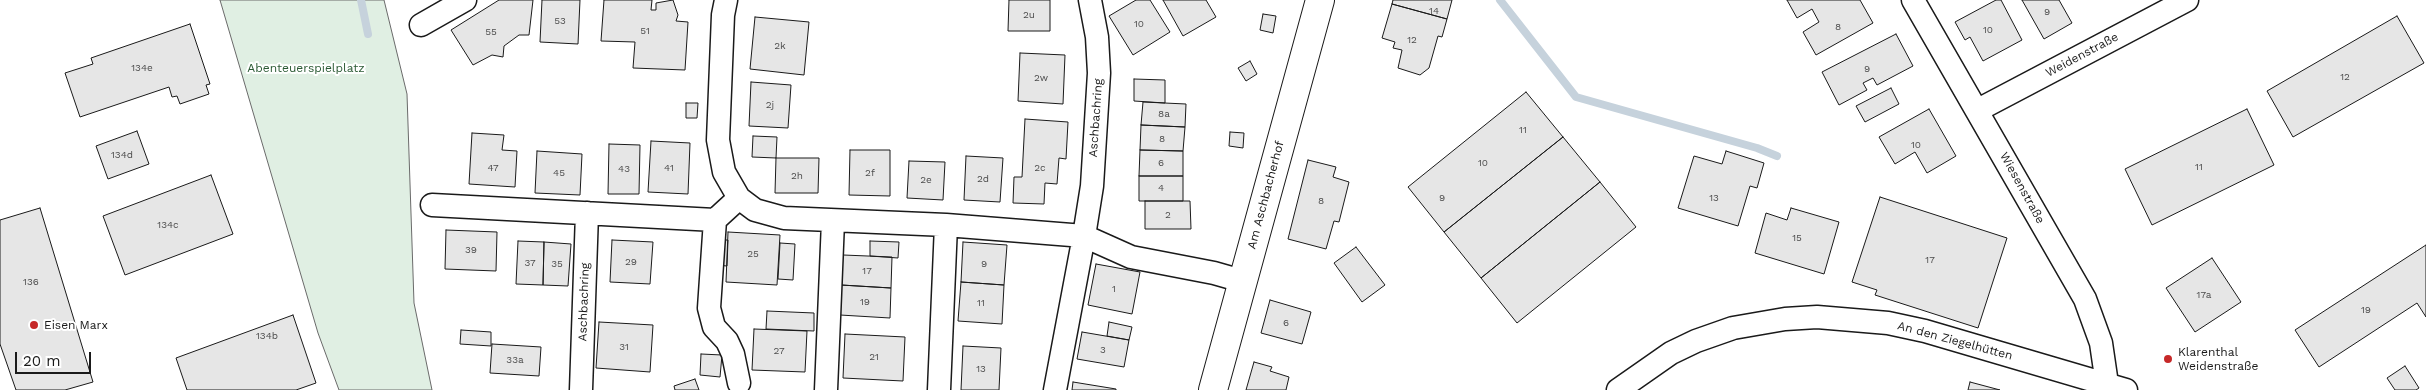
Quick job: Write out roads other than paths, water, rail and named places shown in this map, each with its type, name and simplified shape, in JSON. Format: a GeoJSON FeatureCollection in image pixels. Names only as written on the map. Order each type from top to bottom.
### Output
{"type":"FeatureCollection","features":[{"type":"Feature","properties":{"kind":"street"},"geometry":{"type":"LineString","coordinates":[[421,25],[465,0]]}},
{"type":"Feature","properties":{"kind":"street"},"geometry":{"type":"LineString","coordinates":[[726,0],[723,15],[718,140],[724,172],[740,198],[755,210],[784,218],[946,226],[1084,236],[1131,257],[1214,273],[1242,281]]}},
{"type":"Feature","properties":{"kind":"street","name":"Aschbachring"},"geometry":{"type":"LineString","coordinates":[[1055,390],[1092,186],[1099,72],[1097,37],[1090,0]]}},
{"type":"Feature","properties":{"kind":"street","name":"Am Aschbacherhof"},"geometry":{"type":"LineString","coordinates":[[1212,390],[1320,0]]}},
{"type":"Feature","properties":{"kind":"street","name":"Wiesenstraße"},"geometry":{"type":"LineString","coordinates":[[1913,0],[2085,299],[2116,387]]}},
{"type":"Feature","properties":{"kind":"street","name":"Weidenstraße"},"geometry":{"type":"LineString","coordinates":[[1978,110],[2187,0]]}},
{"type":"Feature","properties":{"kind":"street"},"geometry":{"type":"LineString","coordinates":[[432,205],[715,220],[740,198]]}},
{"type":"Feature","properties":{"kind":"street","name":"Aschbachring"},"geometry":{"type":"LineString","coordinates":[[581,390],[587,213]]}},
{"type":"Feature","properties":{"kind":"street"},"geometry":{"type":"LineString","coordinates":[[715,220],[709,308],[714,327],[727,341],[733,354],[738,383]]}},
{"type":"Feature","properties":{"kind":"street"},"geometry":{"type":"LineString","coordinates":[[826,390],[833,221]]}},
{"type":"Feature","properties":{"kind":"street"},"geometry":{"type":"LineString","coordinates":[[939,390],[946,226]]}},
{"type":"Feature","properties":{"kind":"street","name":"An den Ziegelhütten"},"geometry":{"type":"LineString","coordinates":[[1618,390],[1671,354],[1696,341],[1733,328],[1785,319],[1817,317],[1888,323],[1925,331],[2116,387]]}},
{"type":"Feature","properties":{"kind":"waterway"},"geometry":{"type":"LineString","coordinates":[[361,0],[368,34]]}},
{"type":"Feature","properties":{"kind":"waterway"},"geometry":{"type":"LineString","coordinates":[[1500,0],[1576,97],[1757,148],[1777,156]]}},
{"type":"Feature","properties":{"kind":"place","name":"Eisen Marx"},"geometry":{"type":"Point","coordinates":[34,325]}},
{"type":"Feature","properties":{"kind":"place","name":"Klarenthal Weidenstraße"},"geometry":{"type":"Point","coordinates":[2168,359]}},
{"type":"Feature","properties":{"kind":"park label","name":"Abenteuerspielplatz"},"geometry":{"type":"Point","coordinates":[306,68]}}]}
